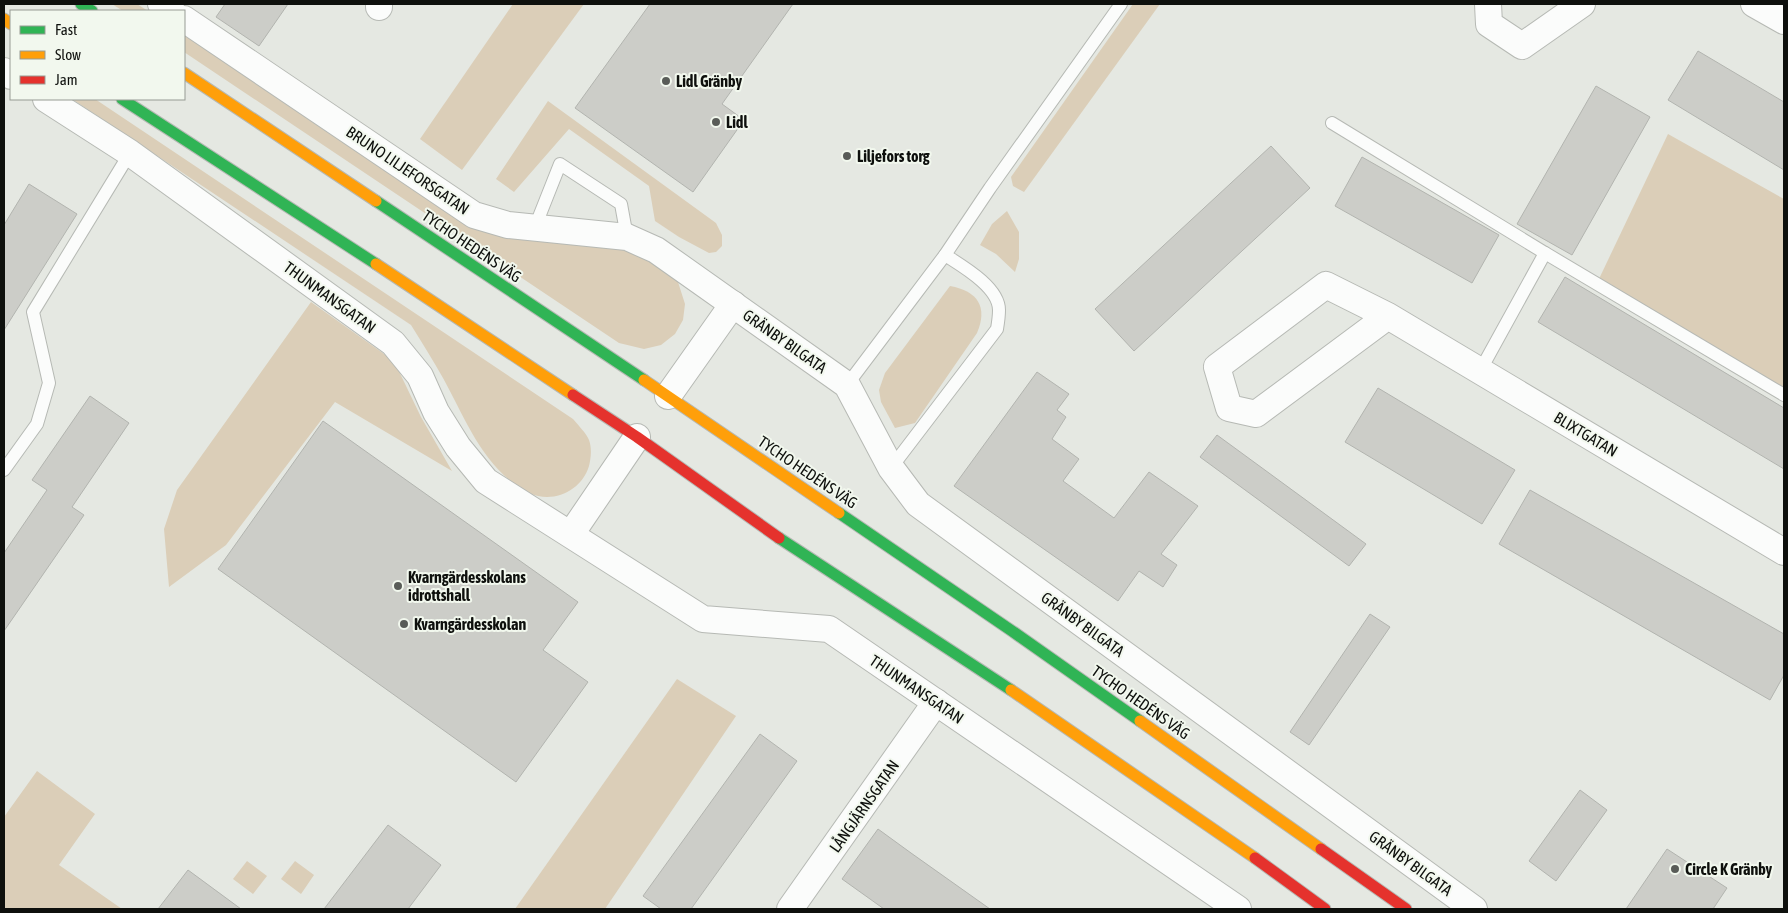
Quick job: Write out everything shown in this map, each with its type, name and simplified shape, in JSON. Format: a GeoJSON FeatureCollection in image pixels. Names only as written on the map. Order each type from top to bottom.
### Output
{"type":"FeatureCollection","features":[{"type":"Feature","properties":{"kind":"main road","name":"TYCHO HEDÉNS VÄG"},"geometry":{"type":"LineString","coordinates":[[185,74],[668,396],[1012,631],[1406,909]]}},
{"type":"Feature","properties":{"kind":"main road"},"geometry":{"type":"LineString","coordinates":[[124,100],[344,243],[637,438],[767,530],[996,680],[1286,879],[1325,909]]}},
{"type":"Feature","properties":{"kind":"street"},"geometry":{"type":"LineString","coordinates":[[1488,4],[1489,24],[1522,46],[1582,4]]}},
{"type":"Feature","properties":{"kind":"street"},"geometry":{"type":"LineString","coordinates":[[1754,4],[1784,21]]}},
{"type":"Feature","properties":{"kind":"street","name":"BRUNO LILJEFORSGATAN"},"geometry":{"type":"LineString","coordinates":[[185,20],[474,215],[508,225],[627,237],[656,250],[732,304]]}},
{"type":"Feature","properties":{"kind":"street","name":"THUNMANSGATAN"},"geometry":{"type":"LineString","coordinates":[[48,100],[130,153],[393,343],[420,376],[436,412],[458,447],[486,481],[703,619],[829,629],[1238,909]]}},
{"type":"Feature","properties":{"kind":"street","name":"BLIXTGATAN"},"geometry":{"type":"LineString","coordinates":[[1388,316],[1256,414],[1229,408],[1217,367],[1326,285],[1388,316],[1782,545]]}},
{"type":"Feature","properties":{"kind":"street"},"geometry":{"type":"LineString","coordinates":[[668,396],[732,304]]}},
{"type":"Feature","properties":{"kind":"street","name":"GRÄNBY BILGATA"},"geometry":{"type":"LineString","coordinates":[[732,304],[848,385],[891,468],[918,504],[1474,909]]}},
{"type":"Feature","properties":{"kind":"street"},"geometry":{"type":"LineString","coordinates":[[571,534],[637,438]]}},
{"type":"Feature","properties":{"kind":"street","name":"LÅNGJÄRNSGATAN"},"geometry":{"type":"LineString","coordinates":[[790,909],[936,702]]}},
{"type":"Feature","properties":{"kind":"lane"},"geometry":{"type":"LineString","coordinates":[[848,385],[945,255],[990,188],[1121,4]]}},
{"type":"Feature","properties":{"kind":"lane"},"geometry":{"type":"LineString","coordinates":[[1332,123],[1784,396]]}},
{"type":"Feature","properties":{"kind":"lane"},"geometry":{"type":"LineString","coordinates":[[4,470],[37,424],[49,383],[33,312],[130,153]]}},
{"type":"Feature","properties":{"kind":"lane"},"geometry":{"type":"LineString","coordinates":[[535,228],[560,164],[621,204],[627,237]]}},
{"type":"Feature","properties":{"kind":"lane"},"geometry":{"type":"LineString","coordinates":[[1480,371],[1545,253]]}},
{"type":"Feature","properties":{"kind":"lane"},"geometry":{"type":"LineString","coordinates":[[891,468],[997,329],[1000,308],[993,294],[980,279],[945,255]]}},
{"type":"Feature","properties":{"kind":"shaded area"},"geometry":{"type":"Polygon","coordinates":[[[112,4],[137,4],[146,10],[121,10],[112,4]]]}},
{"type":"Feature","properties":{"kind":"shaded area"},"geometry":{"type":"Polygon","coordinates":[[[513,4],[584,4],[462,170],[420,139],[513,4]]]}},
{"type":"Feature","properties":{"kind":"shaded area"},"geometry":{"type":"Polygon","coordinates":[[[1133,4],[1160,4],[1024,192],[1013,186],[1011,177],[1133,4]]]}},
{"type":"Feature","properties":{"kind":"shaded area"},"geometry":{"type":"Polygon","coordinates":[[[185,36],[327,132],[481,231],[605,245],[631,251],[669,272],[678,282],[685,304],[683,320],[675,334],[661,345],[644,349],[619,343],[185,53],[185,36]]]}},
{"type":"Feature","properties":{"kind":"shaded area"},"geometry":{"type":"Polygon","coordinates":[[[74,100],[96,100],[573,419],[586,435],[591,446],[589,466],[582,480],[570,491],[546,497],[527,492],[500,471],[480,447],[439,371],[411,325],[74,100]]]}},
{"type":"Feature","properties":{"kind":"shaded area"},"geometry":{"type":"Polygon","coordinates":[[[548,101],[716,223],[722,235],[722,246],[716,252],[709,253],[679,237],[655,221],[649,186],[569,129],[514,192],[496,179],[548,101]]]}},
{"type":"Feature","properties":{"kind":"shaded area"},"geometry":{"type":"Polygon","coordinates":[[[1668,134],[1784,199],[1784,390],[1598,281],[1668,134]]]}},
{"type":"Feature","properties":{"kind":"shaded area"},"geometry":{"type":"Polygon","coordinates":[[[1007,211],[1019,232],[1019,259],[1015,272],[996,254],[980,245],[992,224],[1007,211]]]}},
{"type":"Feature","properties":{"kind":"shaded area"},"geometry":{"type":"Polygon","coordinates":[[[950,286],[968,292],[978,302],[981,308],[981,315],[977,333],[915,423],[895,428],[881,402],[879,390],[885,373],[950,286]]]}},
{"type":"Feature","properties":{"kind":"shaded area"},"geometry":{"type":"Polygon","coordinates":[[[311,302],[394,361],[421,417],[452,471],[335,402],[226,545],[169,587],[164,529],[177,490],[311,302]]]}},
{"type":"Feature","properties":{"kind":"shaded area"},"geometry":{"type":"Polygon","coordinates":[[[677,679],[736,716],[605,909],[515,909],[677,679]]]}},
{"type":"Feature","properties":{"kind":"shaded area"},"geometry":{"type":"Polygon","coordinates":[[[37,771],[95,814],[59,865],[122,909],[4,909],[4,817],[37,771]]]}},
{"type":"Feature","properties":{"kind":"shaded area"},"geometry":{"type":"Polygon","coordinates":[[[247,861],[267,876],[253,894],[233,879],[247,861]]]}},
{"type":"Feature","properties":{"kind":"shaded area"},"geometry":{"type":"Polygon","coordinates":[[[295,861],[314,875],[301,894],[281,879],[295,861]]]}},
{"type":"Feature","properties":{"kind":"building"},"geometry":{"type":"Polygon","coordinates":[[[225,4],[288,4],[259,46],[216,17],[225,4]]]}},
{"type":"Feature","properties":{"kind":"building","name":"Lidl Gränby"},"geometry":{"type":"Polygon","coordinates":[[[650,4],[793,4],[722,104],[744,120],[693,192],[575,108],[650,4]]]}},
{"type":"Feature","properties":{"kind":"building"},"geometry":{"type":"Polygon","coordinates":[[[1698,51],[1784,102],[1784,170],[1668,100],[1698,51]]]}},
{"type":"Feature","properties":{"kind":"building"},"geometry":{"type":"Polygon","coordinates":[[[1596,86],[1650,117],[1572,255],[1517,224],[1596,86]]]}},
{"type":"Feature","properties":{"kind":"building"},"geometry":{"type":"Polygon","coordinates":[[[1271,146],[1310,188],[1134,351],[1095,309],[1271,146]]]}},
{"type":"Feature","properties":{"kind":"building"},"geometry":{"type":"Polygon","coordinates":[[[1362,157],[1499,235],[1472,283],[1335,206],[1362,157]]]}},
{"type":"Feature","properties":{"kind":"building"},"geometry":{"type":"Polygon","coordinates":[[[29,184],[77,214],[4,330],[4,225],[29,184]]]}},
{"type":"Feature","properties":{"kind":"building"},"geometry":{"type":"Polygon","coordinates":[[[1565,277],[1784,408],[1784,469],[1538,322],[1565,277]]]}},
{"type":"Feature","properties":{"kind":"building"},"geometry":{"type":"Polygon","coordinates":[[[1037,372],[1069,394],[1057,410],[1066,417],[1052,439],[1079,459],[1063,481],[1114,518],[1149,472],[1198,506],[1161,554],[1177,565],[1163,587],[1139,571],[1118,601],[954,486],[1037,372]]]}},
{"type":"Feature","properties":{"kind":"building"},"geometry":{"type":"Polygon","coordinates":[[[1378,388],[1515,470],[1482,524],[1345,442],[1378,388]]]}},
{"type":"Feature","properties":{"kind":"building"},"geometry":{"type":"Polygon","coordinates":[[[90,396],[129,423],[72,507],[84,515],[4,631],[4,553],[47,490],[32,480],[90,396]]]}},
{"type":"Feature","properties":{"kind":"building","name":"Kvarngärdesskolans idrottshall"},"geometry":{"type":"Polygon","coordinates":[[[323,421],[578,602],[543,650],[588,682],[516,782],[218,569],[323,421]]]}},
{"type":"Feature","properties":{"kind":"building"},"geometry":{"type":"Polygon","coordinates":[[[1217,435],[1366,544],[1349,566],[1200,457],[1217,435]]]}},
{"type":"Feature","properties":{"kind":"building"},"geometry":{"type":"Polygon","coordinates":[[[1530,490],[1784,634],[1784,675],[1770,700],[1499,544],[1530,490]]]}},
{"type":"Feature","properties":{"kind":"building"},"geometry":{"type":"Polygon","coordinates":[[[1370,614],[1390,627],[1309,745],[1290,732],[1370,614]]]}},
{"type":"Feature","properties":{"kind":"building"},"geometry":{"type":"Polygon","coordinates":[[[760,734],[797,761],[691,909],[661,909],[643,896],[760,734]]]}},
{"type":"Feature","properties":{"kind":"building"},"geometry":{"type":"Polygon","coordinates":[[[1580,790],[1607,810],[1556,881],[1529,861],[1580,790]]]}},
{"type":"Feature","properties":{"kind":"building"},"geometry":{"type":"Polygon","coordinates":[[[388,825],[441,865],[408,909],[324,909],[388,825]]]}},
{"type":"Feature","properties":{"kind":"building"},"geometry":{"type":"Polygon","coordinates":[[[878,829],[990,909],[884,909],[842,879],[878,829]]]}},
{"type":"Feature","properties":{"kind":"building","name":"Circle K Gränby"},"geometry":{"type":"Polygon","coordinates":[[[1667,849],[1727,888],[1713,909],[1626,909],[1667,849]]]}},
{"type":"Feature","properties":{"kind":"building"},"geometry":{"type":"Polygon","coordinates":[[[188,870],[241,909],[158,909],[188,870]]]}},
{"type":"Feature","properties":{"kind":"traffic: fast"},"geometry":{"type":"LineString","coordinates":[[81,4],[90,10]]}},
{"type":"Feature","properties":{"kind":"traffic: fast"},"geometry":{"type":"LineString","coordinates":[[124,100],[376,264]]}},
{"type":"Feature","properties":{"kind":"traffic: fast"},"geometry":{"type":"LineString","coordinates":[[376,201],[644,380]]}},
{"type":"Feature","properties":{"kind":"traffic: fast"},"geometry":{"type":"LineString","coordinates":[[839,513],[1140,721]]}},
{"type":"Feature","properties":{"kind":"traffic: fast"},"geometry":{"type":"LineString","coordinates":[[779,538],[1011,690]]}},
{"type":"Feature","properties":{"kind":"traffic: slow"},"geometry":{"type":"LineString","coordinates":[[4,19],[10,23]]}},
{"type":"Feature","properties":{"kind":"traffic: slow"},"geometry":{"type":"LineString","coordinates":[[185,74],[376,201]]}},
{"type":"Feature","properties":{"kind":"traffic: slow"},"geometry":{"type":"LineString","coordinates":[[376,264],[573,395]]}},
{"type":"Feature","properties":{"kind":"traffic: slow"},"geometry":{"type":"LineString","coordinates":[[644,380],[839,513]]}},
{"type":"Feature","properties":{"kind":"traffic: slow"},"geometry":{"type":"LineString","coordinates":[[1011,690],[1255,858]]}},
{"type":"Feature","properties":{"kind":"traffic: slow"},"geometry":{"type":"LineString","coordinates":[[1140,721],[1321,849]]}},
{"type":"Feature","properties":{"kind":"traffic: jam"},"geometry":{"type":"LineString","coordinates":[[573,395],[637,437],[779,538]]}},
{"type":"Feature","properties":{"kind":"traffic: jam"},"geometry":{"type":"LineString","coordinates":[[1321,849],[1406,909]]}},
{"type":"Feature","properties":{"kind":"traffic: jam"},"geometry":{"type":"LineString","coordinates":[[1255,858],[1325,909]]}},
{"type":"Feature","properties":{"kind":"place","name":"Lidl Gränby"},"geometry":{"type":"Point","coordinates":[666,81]}},
{"type":"Feature","properties":{"kind":"place","name":"Lidl"},"geometry":{"type":"Point","coordinates":[716,122]}},
{"type":"Feature","properties":{"kind":"place","name":"Liljefors torg"},"geometry":{"type":"Point","coordinates":[847,156]}},
{"type":"Feature","properties":{"kind":"place","name":"Kvarngärdesskolans idrottshall"},"geometry":{"type":"Point","coordinates":[398,586]}},
{"type":"Feature","properties":{"kind":"place","name":"Kvarngärdesskolan"},"geometry":{"type":"Point","coordinates":[404,624]}},
{"type":"Feature","properties":{"kind":"place","name":"Circle K Gränby"},"geometry":{"type":"Point","coordinates":[1675,869]}}]}
